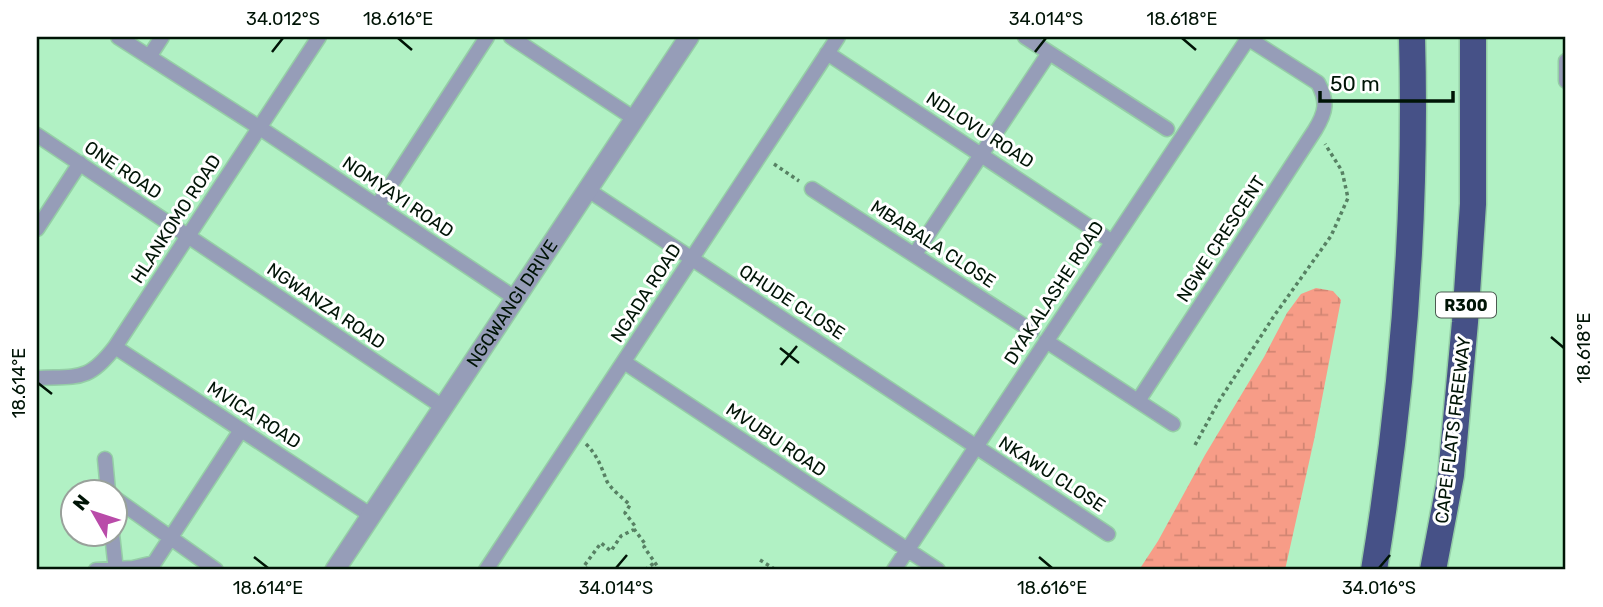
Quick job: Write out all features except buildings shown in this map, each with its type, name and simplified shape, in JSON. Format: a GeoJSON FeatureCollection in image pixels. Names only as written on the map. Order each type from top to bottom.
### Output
{"type":"FeatureCollection","features":[{"type":"Feature","properties":{"kind":"highway"},"geometry":{"type":"LineString","coordinates":[[1374,570],[1390,472],[1405,329],[1413,210],[1412,37]]}},
{"type":"Feature","properties":{"kind":"highway","name":"CAPE FLATS FREEWAY"},"geometry":{"type":"LineString","coordinates":[[1433,570],[1451,475],[1465,322],[1473,204],[1473,37]]}},
{"type":"Feature","properties":{"kind":"street","name":"NOMYAYI ROAD"},"geometry":{"type":"LineString","coordinates":[[118,37],[515,298]]}},
{"type":"Feature","properties":{"kind":"street"},"geometry":{"type":"LineString","coordinates":[[149,57],[162,37]]}},
{"type":"Feature","properties":{"kind":"street","name":"HLANKOMO ROAD"},"geometry":{"type":"LineString","coordinates":[[37,378],[85,376],[101,365],[319,37]]}},
{"type":"Feature","properties":{"kind":"street"},"geometry":{"type":"LineString","coordinates":[[377,206],[487,37]]}},
{"type":"Feature","properties":{"kind":"street"},"geometry":{"type":"LineString","coordinates":[[511,37],[635,119]]}},
{"type":"Feature","properties":{"kind":"street","name":"NGQWANGI DRIVE"},"geometry":{"type":"LineString","coordinates":[[335,570],[689,37]]}},
{"type":"Feature","properties":{"kind":"street","name":"NGADA ROAD"},"geometry":{"type":"LineString","coordinates":[[486,570],[838,37]]}},
{"type":"Feature","properties":{"kind":"street"},"geometry":{"type":"LineString","coordinates":[[1025,37],[1167,129]]}},
{"type":"Feature","properties":{"kind":"street","name":"NGWE CRESCENT"},"geometry":{"type":"LineString","coordinates":[[1138,401],[1315,130],[1326,107],[1318,83],[1248,37]]}},
{"type":"Feature","properties":{"kind":"street","name":"DYAKALASHE ROAD"},"geometry":{"type":"LineString","coordinates":[[894,570],[1248,37]]}},
{"type":"Feature","properties":{"kind":"street","name":"NDLOVU ROAD"},"geometry":{"type":"LineString","coordinates":[[827,52],[1111,241]]}},
{"type":"Feature","properties":{"kind":"street"},"geometry":{"type":"LineString","coordinates":[[915,254],[1049,52]]}},
{"type":"Feature","properties":{"kind":"street"},"geometry":{"type":"LineString","coordinates":[[1566,61],[1566,81]]}},
{"type":"Feature","properties":{"kind":"street","name":"ONE ROAD"},"geometry":{"type":"LineString","coordinates":[[37,135],[188,236]]}},
{"type":"Feature","properties":{"kind":"street"},"geometry":{"type":"LineString","coordinates":[[37,229],[80,163]]}},
{"type":"Feature","properties":{"kind":"street","name":"MBABALA CLOSE"},"geometry":{"type":"LineString","coordinates":[[812,189],[1032,331]]}},
{"type":"Feature","properties":{"kind":"street","name":"QHUDE CLOSE"},"geometry":{"type":"LineString","coordinates":[[588,190],[976,447]]}},
{"type":"Feature","properties":{"kind":"street","name":"NGWANZA ROAD"},"geometry":{"type":"LineString","coordinates":[[188,236],[443,407]]}},
{"type":"Feature","properties":{"kind":"street"},"geometry":{"type":"LineString","coordinates":[[1046,341],[1173,424]]}},
{"type":"Feature","properties":{"kind":"street","name":"MVICA ROAD"},"geometry":{"type":"LineString","coordinates":[[115,347],[372,516]]}},
{"type":"Feature","properties":{"kind":"street","name":"MVUBU ROAD"},"geometry":{"type":"LineString","coordinates":[[624,362],[938,570]]}},
{"type":"Feature","properties":{"kind":"street"},"geometry":{"type":"LineString","coordinates":[[96,570],[116,570],[154,563],[241,430]]}},
{"type":"Feature","properties":{"kind":"street","name":"NKAWU CLOSE"},"geometry":{"type":"LineString","coordinates":[[976,447],[1108,534]]}},
{"type":"Feature","properties":{"kind":"street"},"geometry":{"type":"LineString","coordinates":[[105,459],[107,477]]}},
{"type":"Feature","properties":{"kind":"street"},"geometry":{"type":"LineString","coordinates":[[130,509],[216,570]]}},
{"type":"Feature","properties":{"kind":"street"},"geometry":{"type":"LineString","coordinates":[[114,548],[116,570]]}},
{"type":"Feature","properties":{"kind":"path"},"geometry":{"type":"LineString","coordinates":[[1195,445],[1219,401],[1260,337],[1331,236],[1348,198],[1342,171],[1315,130]]}},
{"type":"Feature","properties":{"kind":"path"},"geometry":{"type":"LineString","coordinates":[[760,155],[812,189]]}},
{"type":"Feature","properties":{"kind":"path"},"geometry":{"type":"LineString","coordinates":[[577,435],[593,452],[605,472],[606,481],[630,505],[625,513],[660,570]]}},
{"type":"Feature","properties":{"kind":"path"},"geometry":{"type":"LineString","coordinates":[[588,570],[584,566],[601,543],[611,551],[621,536],[634,529]]}},
{"type":"Feature","properties":{"kind":"path"},"geometry":{"type":"LineString","coordinates":[[761,560],[776,570]]}},
{"type":"Feature","properties":{"kind":"path"},"geometry":{"type":"LineString","coordinates":[[646,570],[654,563]]}},
{"type":"Feature","properties":{"kind":"green space"},"geometry":{"type":"Polygon","coordinates":[[[1316,288],[1333,291],[1341,300],[1285,570],[1139,570],[1287,313],[1301,294],[1316,288]]]}}]}
